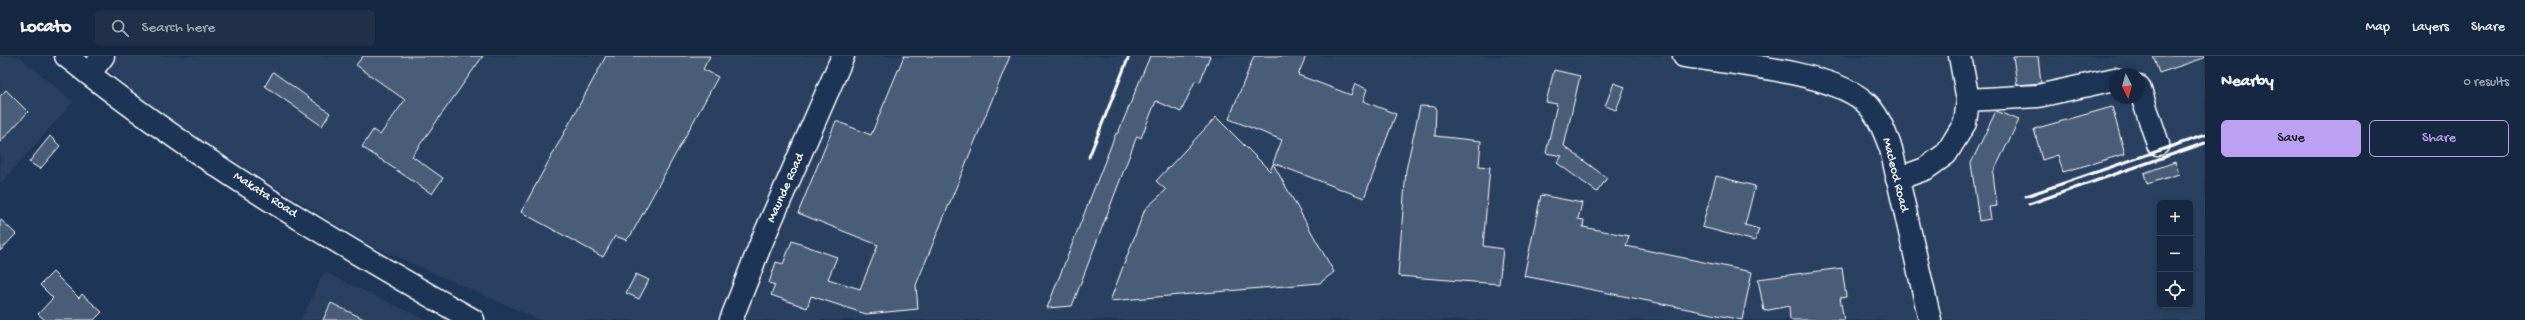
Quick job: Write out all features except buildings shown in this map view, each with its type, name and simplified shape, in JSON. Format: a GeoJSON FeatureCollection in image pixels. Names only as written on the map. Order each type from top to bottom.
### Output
{"type":"FeatureCollection","features":[{"type":"Feature","properties":{"kind":"main road","name":"Makata Road"},"geometry":{"type":"LineString","coordinates":[[66,56],[161,128],[360,257],[473,320]]}},
{"type":"Feature","properties":{"kind":"main road"},"geometry":{"type":"LineString","coordinates":[[89,74],[103,56]]}},
{"type":"Feature","properties":{"kind":"main road","name":"Maunde Road"},"geometry":{"type":"LineString","coordinates":[[731,320],[762,241],[843,56]]}},
{"type":"Feature","properties":{"kind":"main road","name":"Macleod Road"},"geometry":{"type":"LineString","coordinates":[[1684,56],[1784,63],[1834,85],[1864,101],[1881,123],[1891,149],[1930,320]]}},
{"type":"Feature","properties":{"kind":"main road"},"geometry":{"type":"LineString","coordinates":[[1897,179],[1925,169],[1946,154],[1964,123],[1968,100],[1960,56]]}},
{"type":"Feature","properties":{"kind":"main road"},"geometry":{"type":"LineString","coordinates":[[1968,100],[2038,96],[2109,79]]}},
{"type":"Feature","properties":{"kind":"main road"},"geometry":{"type":"LineString","coordinates":[[2145,100],[2158,144]]}},
{"type":"Feature","properties":{"kind":"shaded area"},"geometry":{"type":"Polygon","coordinates":[[[0,56],[19,56],[73,102],[0,184],[0,56]]]}},
{"type":"Feature","properties":{"kind":"shaded area"},"geometry":{"type":"Polygon","coordinates":[[[92,56],[2205,56],[2205,320],[540,320],[366,243],[162,116],[92,56]]]}},
{"type":"Feature","properties":{"kind":"shaded area"},"geometry":{"type":"Polygon","coordinates":[[[324,272],[426,320],[301,320],[324,272]]]}},
{"type":"Feature","properties":{"kind":"railway"},"geometry":{"type":"LineString","coordinates":[[1089,157],[1129,56]]}},
{"type":"Feature","properties":{"kind":"railway"},"geometry":{"type":"LineString","coordinates":[[2026,196],[2205,135]]}},
{"type":"Feature","properties":{"kind":"railway"},"geometry":{"type":"LineString","coordinates":[[2029,204],[2205,143]]}}]}
